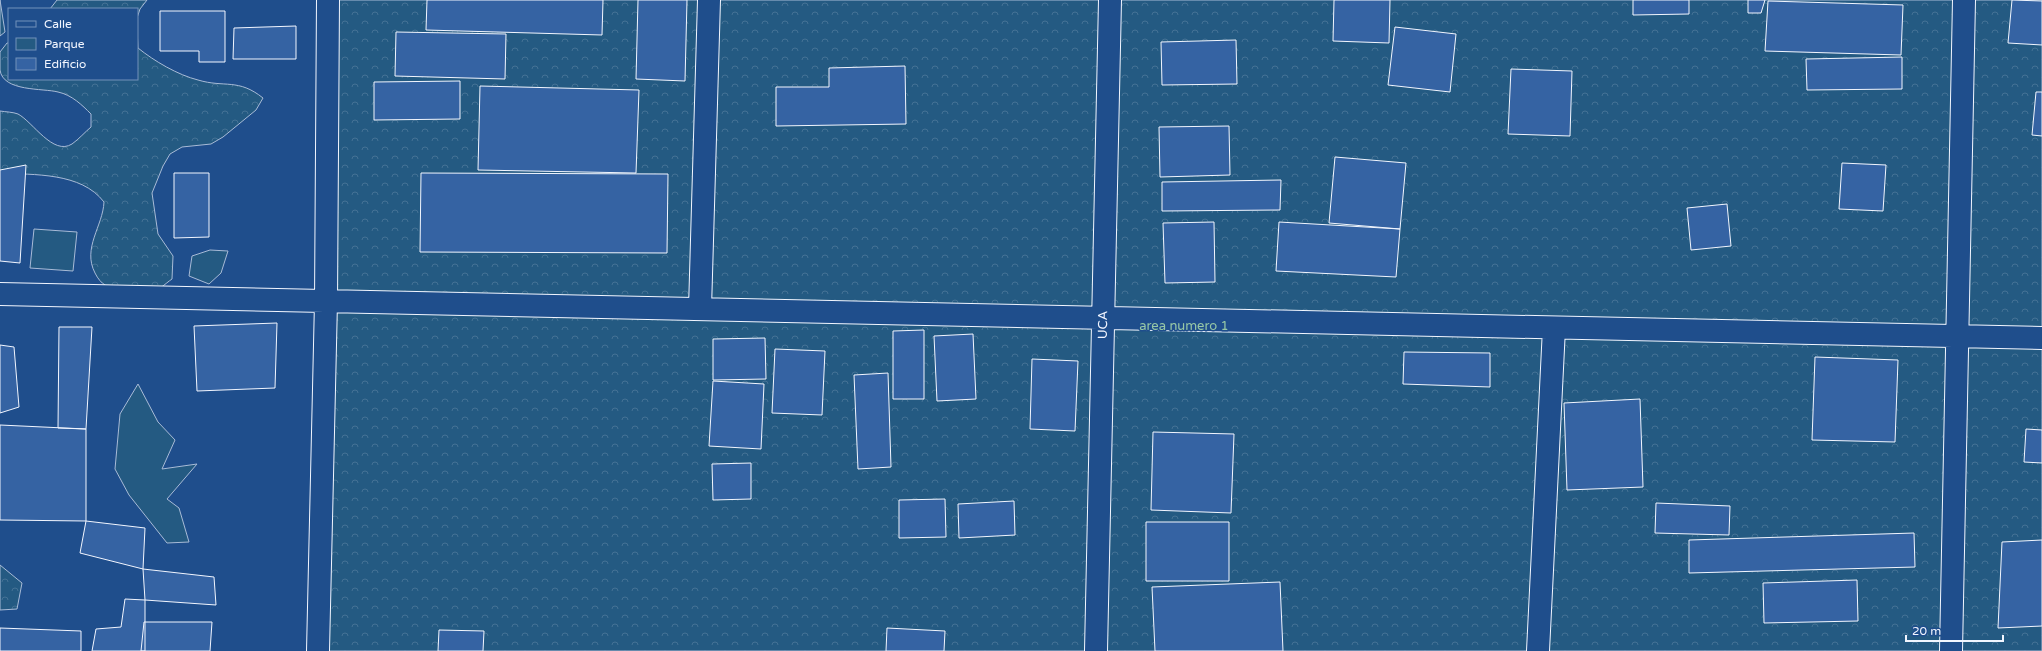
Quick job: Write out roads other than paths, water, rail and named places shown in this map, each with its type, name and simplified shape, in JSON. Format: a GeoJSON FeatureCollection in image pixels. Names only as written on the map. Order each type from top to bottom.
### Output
{"type":"FeatureCollection","features":[{"type":"Feature","properties":{"kind":"street"},"geometry":{"type":"LineString","coordinates":[[318,651],[326,301],[328,0]]}},
{"type":"Feature","properties":{"kind":"street"},"geometry":{"type":"LineString","coordinates":[[700,309],[709,0]]}},
{"type":"Feature","properties":{"kind":"street","name":"UCA"},"geometry":{"type":"LineString","coordinates":[[1096,651],[1110,0]]}},
{"type":"Feature","properties":{"kind":"street"},"geometry":{"type":"LineString","coordinates":[[1951,651],[1964,0]]}},
{"type":"Feature","properties":{"kind":"street"},"geometry":{"type":"LineString","coordinates":[[0,294],[2042,338]]}},
{"type":"Feature","properties":{"kind":"street"},"geometry":{"type":"LineString","coordinates":[[1538,651],[1554,328]]}},
{"type":"Feature","properties":{"kind":"park label","name":"area numero 1"},"geometry":{"type":"Point","coordinates":[1184,326]}}]}
